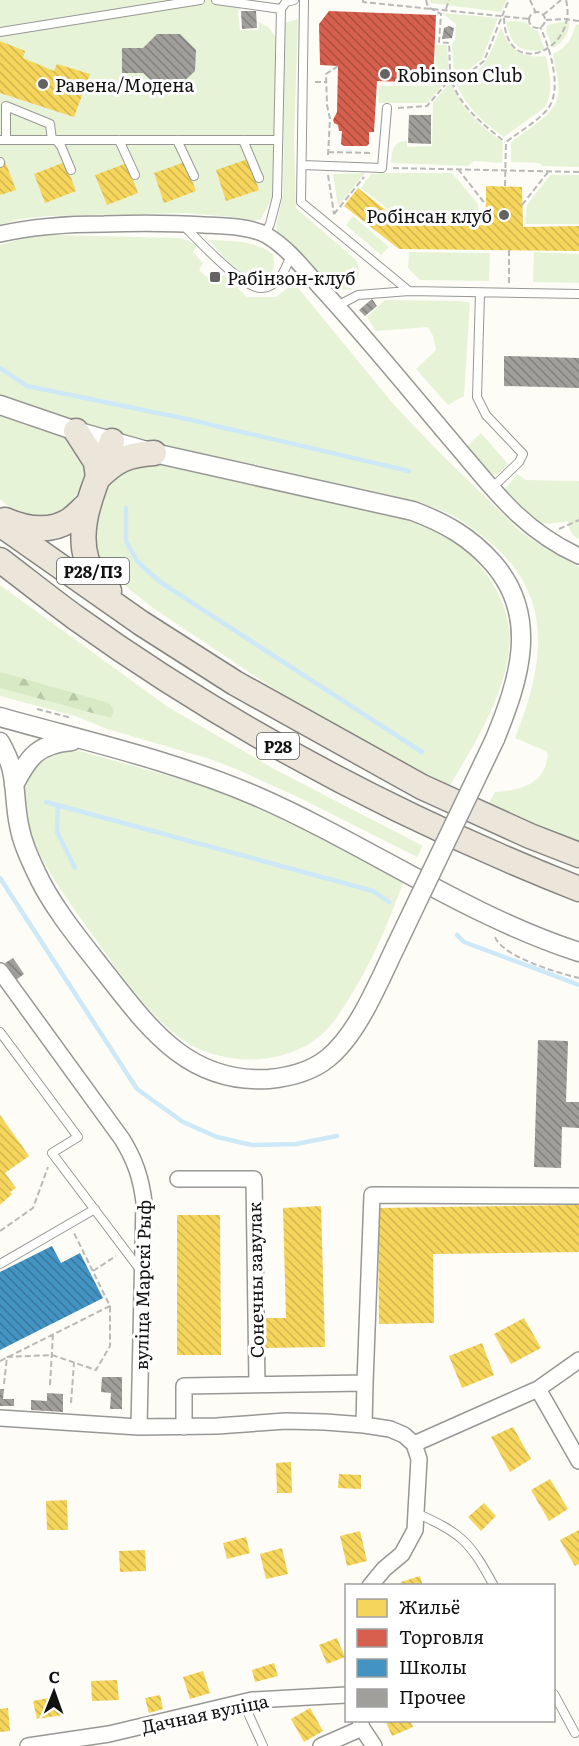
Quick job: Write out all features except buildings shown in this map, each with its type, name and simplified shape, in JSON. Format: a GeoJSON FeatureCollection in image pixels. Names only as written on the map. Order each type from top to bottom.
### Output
{"type":"FeatureCollection","features":[{"type":"Feature","properties":{"kind":"highway"},"geometry":{"type":"LineString","coordinates":[[76,431],[96,462],[98,478]]}},
{"type":"Feature","properties":{"kind":"highway","name":"Р28/П3"},"geometry":{"type":"LineString","coordinates":[[112,441],[89,503],[83,526],[84,544],[88,561],[96,578],[141,623]]}},
{"type":"Feature","properties":{"kind":"highway"},"geometry":{"type":"LineString","coordinates":[[98,478],[126,456],[154,453]]}},
{"type":"Feature","properties":{"kind":"highway"},"geometry":{"type":"LineString","coordinates":[[0,518],[18,526],[39,529],[54,527],[70,520],[89,503]]}},
{"type":"Feature","properties":{"kind":"highway","name":"Р28"},"geometry":{"type":"LineString","coordinates":[[0,524],[141,623],[235,682],[422,787],[530,836],[579,855]]}},
{"type":"Feature","properties":{"kind":"highway","name":"Р28"},"geometry":{"type":"LineString","coordinates":[[0,560],[77,618],[179,687],[277,745],[356,789],[442,830],[579,889]]}},
{"type":"Feature","properties":{"kind":"street"},"geometry":{"type":"LineString","coordinates":[[0,234],[58,225],[182,224],[225,226],[265,234],[291,255],[338,306],[492,488],[522,520],[539,534],[579,556]]}},
{"type":"Feature","properties":{"kind":"street"},"geometry":{"type":"LineString","coordinates":[[0,405],[76,431],[154,453],[413,511],[438,520],[465,537],[486,555],[500,572],[512,590],[519,612],[521,634],[514,684],[495,739],[373,993],[348,1036],[328,1058],[304,1072],[286,1078],[257,1080],[230,1077],[209,1071],[185,1058],[150,1028],[84,946],[37,875],[19,826],[12,769],[0,742]]}},
{"type":"Feature","properties":{"kind":"street"},"geometry":{"type":"LineString","coordinates":[[0,717],[179,768],[256,796],[496,919],[579,952]]}},
{"type":"Feature","properties":{"kind":"street"},"geometry":{"type":"LineString","coordinates":[[14,785],[30,726]]}},
{"type":"Feature","properties":{"kind":"street"},"geometry":{"type":"LineString","coordinates":[[14,785],[33,754],[58,742],[80,740]]}},
{"type":"Feature","properties":{"kind":"street","name":"вуліца Марскі Рыф"},"geometry":{"type":"LineString","coordinates":[[0,971],[116,1130],[138,1170],[144,1202],[140,1427]]}},
{"type":"Feature","properties":{"kind":"street","name":"Сонечны завулак"},"geometry":{"type":"LineString","coordinates":[[178,1179],[254,1179],[257,1384]]}},
{"type":"Feature","properties":{"kind":"street"},"geometry":{"type":"LineString","coordinates":[[363,1425],[372,1195],[579,1196]]}},
{"type":"Feature","properties":{"kind":"street"},"geometry":{"type":"LineString","coordinates":[[414,1444],[538,1389],[579,1360]]}},
{"type":"Feature","properties":{"kind":"street"},"geometry":{"type":"LineString","coordinates":[[184,1427],[184,1386],[365,1383]]}},
{"type":"Feature","properties":{"kind":"street"},"geometry":{"type":"LineString","coordinates":[[538,1389],[579,1461]]}},
{"type":"Feature","properties":{"kind":"street"},"geometry":{"type":"LineString","coordinates":[[0,1418],[140,1427],[184,1427],[286,1421],[325,1422],[390,1429],[404,1435],[414,1444],[419,1459],[415,1530],[402,1554],[384,1569],[372,1584]]}},
{"type":"Feature","properties":{"kind":"street","name":"Дачная вуліца"},"geometry":{"type":"LineString","coordinates":[[28,1746],[109,1734],[243,1702],[271,1698],[345,1695]]}},
{"type":"Feature","properties":{"kind":"street"},"geometry":{"type":"LineString","coordinates":[[321,1746],[361,1724],[374,1746]]}},
{"type":"Feature","properties":{"kind":"lane"},"geometry":{"type":"LineString","coordinates":[[0,32],[200,0]]}},
{"type":"Feature","properties":{"kind":"lane"},"geometry":{"type":"LineString","coordinates":[[216,0],[270,7],[294,0]]}},
{"type":"Feature","properties":{"kind":"lane"},"geometry":{"type":"LineString","coordinates":[[264,0],[270,7]]}},
{"type":"Feature","properties":{"kind":"lane"},"geometry":{"type":"LineString","coordinates":[[298,0],[304,0],[301,202],[409,291]]}},
{"type":"Feature","properties":{"kind":"lane"},"geometry":{"type":"LineString","coordinates":[[265,234],[277,197],[282,5]]}},
{"type":"Feature","properties":{"kind":"lane"},"geometry":{"type":"LineString","coordinates":[[71,170],[61,146],[54,140],[50,124],[6,106],[3,140],[54,140],[119,140],[177,140],[243,140],[277,140]]}},
{"type":"Feature","properties":{"kind":"lane"},"geometry":{"type":"LineString","coordinates":[[302,165],[382,168],[387,108]]}},
{"type":"Feature","properties":{"kind":"lane"},"geometry":{"type":"LineString","coordinates":[[119,140],[135,175]]}},
{"type":"Feature","properties":{"kind":"lane"},"geometry":{"type":"LineString","coordinates":[[177,140],[194,176]]}},
{"type":"Feature","properties":{"kind":"lane"},"geometry":{"type":"LineString","coordinates":[[243,140],[259,178]]}},
{"type":"Feature","properties":{"kind":"lane"},"geometry":{"type":"LineString","coordinates":[[182,224],[234,274],[250,285],[262,288],[273,285],[284,273],[291,255]]}},
{"type":"Feature","properties":{"kind":"lane"},"geometry":{"type":"LineString","coordinates":[[338,306],[358,295],[409,291],[579,294]]}},
{"type":"Feature","properties":{"kind":"lane"},"geometry":{"type":"LineString","coordinates":[[480,292],[477,397],[486,415],[523,454],[519,462],[492,488]]}},
{"type":"Feature","properties":{"kind":"lane"},"geometry":{"type":"LineString","coordinates":[[1,1036],[78,1137],[52,1153],[143,1274]]}},
{"type":"Feature","properties":{"kind":"lane"},"geometry":{"type":"LineString","coordinates":[[0,1264],[95,1209]]}},
{"type":"Feature","properties":{"kind":"lane"},"geometry":{"type":"LineString","coordinates":[[416,1513],[445,1526],[461,1537],[474,1550],[493,1584]]}},
{"type":"Feature","properties":{"kind":"lane"},"geometry":{"type":"LineString","coordinates":[[555,1696],[575,1733]]}},
{"type":"Feature","properties":{"kind":"lane"},"geometry":{"type":"LineString","coordinates":[[243,1702],[263,1746]]}},
{"type":"Feature","properties":{"kind":"path"},"geometry":{"type":"LineString","coordinates":[[363,0],[363,2],[530,19]]}},
{"type":"Feature","properties":{"kind":"path"},"geometry":{"type":"LineString","coordinates":[[426,0],[428,8]]}},
{"type":"Feature","properties":{"kind":"path"},"geometry":{"type":"LineString","coordinates":[[446,9],[449,0]]}},
{"type":"Feature","properties":{"kind":"path"},"geometry":{"type":"LineString","coordinates":[[387,108],[427,106],[451,78],[464,77],[484,61],[510,0]]}},
{"type":"Feature","properties":{"kind":"path"},"geometry":{"type":"LineString","coordinates":[[530,0],[536,12],[543,15],[545,20]]}},
{"type":"Feature","properties":{"kind":"path"},"geometry":{"type":"LineString","coordinates":[[543,15],[561,0]]}},
{"type":"Feature","properties":{"kind":"path"},"geometry":{"type":"LineString","coordinates":[[566,0],[572,12],[572,28]]}},
{"type":"Feature","properties":{"kind":"path"},"geometry":{"type":"LineString","coordinates":[[428,8],[441,14],[439,42],[449,43],[451,78],[459,96],[483,124],[506,142]]}},
{"type":"Feature","properties":{"kind":"path"},"geometry":{"type":"LineString","coordinates":[[530,19],[536,12]]}},
{"type":"Feature","properties":{"kind":"path"},"geometry":{"type":"LineString","coordinates":[[504,15],[504,27],[508,38],[516,47],[526,53],[538,55],[550,53]]}},
{"type":"Feature","properties":{"kind":"path"},"geometry":{"type":"LineString","coordinates":[[530,19],[533,26],[540,27]]}},
{"type":"Feature","properties":{"kind":"path"},"geometry":{"type":"LineString","coordinates":[[545,20],[579,21]]}},
{"type":"Feature","properties":{"kind":"path"},"geometry":{"type":"LineString","coordinates":[[540,27],[545,20]]}},
{"type":"Feature","properties":{"kind":"path"},"geometry":{"type":"LineString","coordinates":[[506,142],[546,112],[555,93],[550,53],[540,27]]}},
{"type":"Feature","properties":{"kind":"path"},"geometry":{"type":"LineString","coordinates":[[506,142],[506,186]]}},
{"type":"Feature","properties":{"kind":"path"},"geometry":{"type":"LineString","coordinates":[[328,152],[383,153]]}},
{"type":"Feature","properties":{"kind":"path"},"geometry":{"type":"LineString","coordinates":[[334,214],[370,171],[379,171],[382,168],[579,172]]}},
{"type":"Feature","properties":{"kind":"path"},"geometry":{"type":"LineString","coordinates":[[458,169],[486,205]]}},
{"type":"Feature","properties":{"kind":"path"},"geometry":{"type":"LineString","coordinates":[[522,205],[549,171]]}},
{"type":"Feature","properties":{"kind":"path"},"geometry":{"type":"LineString","coordinates":[[509,286],[510,250]]}},
{"type":"Feature","properties":{"kind":"path"},"geometry":{"type":"LineString","coordinates":[[0,1231],[33,1208],[52,1153]]}},
{"type":"Feature","properties":{"kind":"path"},"geometry":{"type":"LineString","coordinates":[[7,1357],[52,1355],[96,1370],[110,1346],[110,1306],[69,1224]]}},
{"type":"Feature","properties":{"kind":"path"},"geometry":{"type":"LineString","coordinates":[[93,1271],[126,1250]]}},
{"type":"Feature","properties":{"kind":"path"},"geometry":{"type":"LineString","coordinates":[[0,1361],[110,1306]]}},
{"type":"Feature","properties":{"kind":"path"},"geometry":{"type":"LineString","coordinates":[[50,1385],[53,1334]]}},
{"type":"Feature","properties":{"kind":"path"},"geometry":{"type":"LineString","coordinates":[[4,1384],[7,1357]]}},
{"type":"Feature","properties":{"kind":"path"},"geometry":{"type":"LineString","coordinates":[[71,1403],[74,1363]]}},
{"type":"Feature","properties":{"kind":"green space"},"geometry":{"type":"Polygon","coordinates":[[[0,0],[247,0],[238,11],[240,30],[258,30],[259,22],[268,27],[276,37],[272,198],[261,219],[254,221],[185,213],[49,216],[20,219],[0,225],[0,0]]]}},
{"type":"Feature","properties":{"kind":"green space"},"geometry":{"type":"Polygon","coordinates":[[[429,0],[507,0],[501,12],[431,3],[429,0]]]}},
{"type":"Feature","properties":{"kind":"green space"},"geometry":{"type":"Polygon","coordinates":[[[442,13],[498,18],[482,59],[463,75],[454,74],[452,44],[455,40],[456,24],[442,13]]]}},
{"type":"Feature","properties":{"kind":"green space"},"geometry":{"type":"Polygon","coordinates":[[[298,19],[294,141],[296,208],[357,261],[358,277],[356,284],[350,290],[336,289],[277,233],[276,227],[283,195],[285,23],[298,19]]]}},
{"type":"Feature","properties":{"kind":"green space"},"geometry":{"type":"Polygon","coordinates":[[[506,21],[524,22],[538,31],[545,50],[529,50],[518,46],[508,30],[506,21]]]}},
{"type":"Feature","properties":{"kind":"green space"},"geometry":{"type":"Polygon","coordinates":[[[567,21],[569,26],[567,34],[553,48],[546,31],[547,25],[567,21]]]}},
{"type":"Feature","properties":{"kind":"green space"},"geometry":{"type":"Polygon","coordinates":[[[576,24],[579,25],[579,167],[511,162],[511,142],[546,116],[556,103],[558,86],[553,54],[568,42],[576,24]]]}},
{"type":"Feature","properties":{"kind":"green space"},"geometry":{"type":"Polygon","coordinates":[[[501,27],[508,42],[518,51],[530,56],[546,56],[550,83],[549,96],[544,108],[504,137],[475,113],[455,81],[465,79],[480,69],[490,54],[501,27]]]}},
{"type":"Feature","properties":{"kind":"green space"},"geometry":{"type":"Polygon","coordinates":[[[436,45],[447,45],[449,78],[427,103],[378,103],[379,86],[434,86],[436,45]]]}},
{"type":"Feature","properties":{"kind":"green space"},"geometry":{"type":"Polygon","coordinates":[[[451,82],[472,116],[503,142],[502,163],[474,161],[468,166],[391,163],[396,145],[402,141],[407,141],[407,147],[432,146],[433,102],[451,82]]]}},
{"type":"Feature","properties":{"kind":"green space"},"geometry":{"type":"Polygon","coordinates":[[[365,173],[338,206],[333,174],[365,173]]]}},
{"type":"Feature","properties":{"kind":"green space"},"geometry":{"type":"Polygon","coordinates":[[[452,173],[478,204],[478,222],[404,222],[361,188],[371,174],[452,173]]]}},
{"type":"Feature","properties":{"kind":"green space"},"geometry":{"type":"Polygon","coordinates":[[[550,175],[579,175],[579,224],[525,224],[527,205],[550,175]]]}},
{"type":"Feature","properties":{"kind":"green space"},"geometry":{"type":"Polygon","coordinates":[[[353,216],[389,247],[381,255],[346,225],[353,216]]]}},
{"type":"Feature","properties":{"kind":"green space"},"geometry":{"type":"Polygon","coordinates":[[[57,235],[179,238],[189,241],[197,246],[193,252],[203,263],[199,270],[213,283],[224,275],[247,297],[276,297],[294,283],[395,406],[440,453],[520,531],[579,567],[579,842],[488,805],[495,792],[523,787],[535,780],[544,769],[548,755],[546,751],[515,738],[534,680],[538,652],[537,626],[532,601],[520,577],[502,554],[477,532],[444,512],[410,500],[123,437],[57,417],[0,396],[0,245],[28,237],[57,235]]]}},
{"type":"Feature","properties":{"kind":"green space"},"geometry":{"type":"Polygon","coordinates":[[[209,240],[243,242],[266,249],[273,254],[273,269],[267,276],[250,277],[234,267],[209,240]]]}},
{"type":"Feature","properties":{"kind":"green space"},"geometry":{"type":"Polygon","coordinates":[[[409,252],[490,253],[489,281],[420,280],[408,268],[409,252]]]}},
{"type":"Feature","properties":{"kind":"green space"},"geometry":{"type":"Polygon","coordinates":[[[534,252],[579,254],[579,283],[533,282],[534,252]]]}},
{"type":"Feature","properties":{"kind":"green space"},"geometry":{"type":"Polygon","coordinates":[[[385,300],[470,303],[464,396],[448,405],[416,369],[436,350],[428,327],[376,331],[367,317],[385,300]]]}},
{"type":"Feature","properties":{"kind":"green space"},"geometry":{"type":"Polygon","coordinates":[[[0,414],[70,438],[83,460],[85,480],[82,493],[73,503],[49,517],[34,516],[12,509],[0,499],[0,414]]]}},
{"type":"Feature","properties":{"kind":"green space"},"geometry":{"type":"Polygon","coordinates":[[[481,433],[508,464],[497,475],[483,468],[468,450],[467,446],[481,433]]]}},
{"type":"Feature","properties":{"kind":"green space"},"geometry":{"type":"Polygon","coordinates":[[[147,459],[411,518],[440,531],[478,563],[497,590],[503,605],[508,621],[509,652],[502,682],[487,720],[448,789],[297,704],[153,608],[109,573],[96,556],[90,538],[104,484],[117,471],[147,459]]]}},
{"type":"Feature","properties":{"kind":"green space"},"geometry":{"type":"Polygon","coordinates":[[[517,474],[526,480],[579,481],[579,539],[571,532],[568,521],[538,523],[506,494],[506,488],[517,474]]]}},
{"type":"Feature","properties":{"kind":"green space"},"geometry":{"type":"Polygon","coordinates":[[[0,585],[168,707],[276,770],[423,846],[417,857],[302,799],[236,769],[210,759],[107,729],[75,716],[0,696],[0,585]]]}},
{"type":"Feature","properties":{"kind":"green space"},"geometry":{"type":"Polygon","coordinates":[[[0,672],[109,703],[114,710],[111,718],[0,688],[0,672]]]}},
{"type":"Feature","properties":{"kind":"green space"},"geometry":{"type":"Polygon","coordinates":[[[57,750],[76,750],[202,785],[252,804],[404,880],[386,927],[365,971],[339,1014],[320,1036],[291,1053],[274,1057],[240,1059],[223,1057],[191,1045],[177,1036],[151,1011],[126,981],[71,905],[33,840],[25,811],[23,794],[25,783],[32,762],[57,750]]]}},
{"type":"Feature","properties":{"kind":"waterway"},"geometry":{"type":"LineString","coordinates":[[0,368],[27,386],[182,418],[409,471]]}},
{"type":"Feature","properties":{"kind":"waterway"},"geometry":{"type":"LineString","coordinates":[[126,508],[126,541],[137,561],[160,582],[422,752]]}},
{"type":"Feature","properties":{"kind":"waterway"},"geometry":{"type":"LineString","coordinates":[[46,802],[373,891],[389,902]]}},
{"type":"Feature","properties":{"kind":"waterway"},"geometry":{"type":"LineString","coordinates":[[58,805],[57,832],[75,868]]}},
{"type":"Feature","properties":{"kind":"waterway"},"geometry":{"type":"LineString","coordinates":[[0,878],[137,1089],[183,1122],[217,1137],[252,1145],[296,1144],[337,1136]]}},
{"type":"Feature","properties":{"kind":"waterway"},"geometry":{"type":"LineString","coordinates":[[457,935],[464,942],[579,985]]}},
{"type":"Feature","properties":{"kind":"place","name":"Robinson Club"},"geometry":{"type":"Point","coordinates":[385,74]}},
{"type":"Feature","properties":{"kind":"place","name":"Равена/Модена"},"geometry":{"type":"Point","coordinates":[43,84]}},
{"type":"Feature","properties":{"kind":"place","name":"Робінсан клуб"},"geometry":{"type":"Point","coordinates":[504,215]}},
{"type":"Feature","properties":{"kind":"place","name":"Рабінзон-клуб"},"geometry":{"type":"Point","coordinates":[215,277]}}]}
